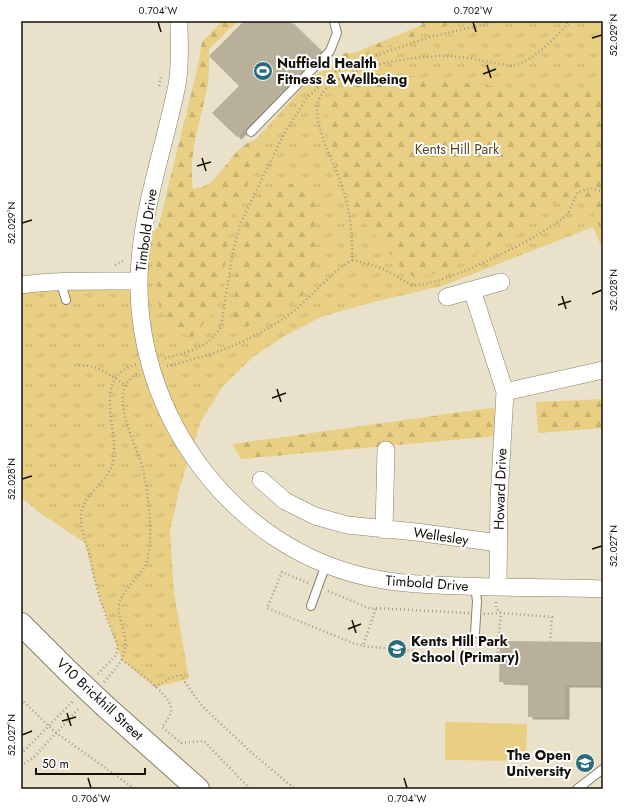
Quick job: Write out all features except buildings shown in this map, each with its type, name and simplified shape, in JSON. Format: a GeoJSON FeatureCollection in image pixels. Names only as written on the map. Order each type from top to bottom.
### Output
{"type":"FeatureCollection","features":[{"type":"Feature","properties":{"kind":"street","name":"Timbold Drive"},"geometry":{"type":"LineString","coordinates":[[179,21],[178,82],[142,241],[139,281],[142,326],[150,366],[172,425],[213,484],[247,516],[286,545],[326,564],[366,577],[404,584],[475,586],[497,594],[603,590]]}},
{"type":"Feature","properties":{"kind":"street"},"geometry":{"type":"LineString","coordinates":[[21,285],[60,280],[101,282],[139,281]]}},
{"type":"Feature","properties":{"kind":"street"},"geometry":{"type":"LineString","coordinates":[[447,297],[500,282]]}},
{"type":"Feature","properties":{"kind":"street","name":"Howard Drive"},"geometry":{"type":"LineString","coordinates":[[472,290],[505,392],[498,500],[497,594]]}},
{"type":"Feature","properties":{"kind":"street"},"geometry":{"type":"LineString","coordinates":[[505,392],[603,370]]}},
{"type":"Feature","properties":{"kind":"street"},"geometry":{"type":"LineString","coordinates":[[384,530],[386,450]]}},
{"type":"Feature","properties":{"kind":"street","name":"Wellesley"},"geometry":{"type":"LineString","coordinates":[[261,480],[286,501],[315,516],[347,525],[384,530],[416,532],[498,543]]}},
{"type":"Feature","properties":{"kind":"street","name":"V10 Brickhill Street"},"geometry":{"type":"LineString","coordinates":[[21,624],[106,707],[198,789]]}},
{"type":"Feature","properties":{"kind":"lane"},"geometry":{"type":"LineString","coordinates":[[251,132],[330,51],[337,33],[334,21]]}},
{"type":"Feature","properties":{"kind":"lane"},"geometry":{"type":"LineString","coordinates":[[60,280],[66,300]]}},
{"type":"Feature","properties":{"kind":"lane"},"geometry":{"type":"LineString","coordinates":[[311,606],[326,564]]}},
{"type":"Feature","properties":{"kind":"lane"},"geometry":{"type":"LineString","coordinates":[[475,586],[477,601],[475,633]]}},
{"type":"Feature","properties":{"kind":"lane"},"geometry":{"type":"LineString","coordinates":[[578,789],[603,769]]}},
{"type":"Feature","properties":{"kind":"path"},"geometry":{"type":"LineString","coordinates":[[250,789],[204,741],[181,743],[162,727],[170,715],[171,707],[169,702],[155,687],[122,660],[126,649],[118,612],[119,603],[145,567],[149,555],[151,540],[142,469],[126,423],[122,405],[125,385],[129,379],[150,366],[200,347],[210,342],[217,334],[221,326],[232,252],[240,224],[285,132],[307,98],[320,84],[335,72],[377,55],[430,37],[498,21]]}},
{"type":"Feature","properties":{"kind":"path"},"geometry":{"type":"LineString","coordinates":[[352,260],[351,222],[347,205],[320,128],[317,110],[318,100],[325,91],[342,77],[363,69],[390,62],[420,57],[450,56],[512,66],[520,64],[556,36],[571,21]]}},
{"type":"Feature","properties":{"kind":"path"},"geometry":{"type":"LineString","coordinates":[[95,678],[116,655],[118,646],[98,593],[80,520],[82,506],[93,490],[109,475],[114,460],[110,399],[115,379],[120,372],[135,364],[150,366],[191,361],[231,347],[266,329],[290,314],[308,299],[327,278],[352,260],[372,265],[414,285],[438,280],[512,249],[552,226],[567,213],[578,192],[591,188],[603,192]]}},
{"type":"Feature","properties":{"kind":"path"},"geometry":{"type":"LineString","coordinates":[[79,365],[89,365],[99,368],[125,385]]}},
{"type":"Feature","properties":{"kind":"path"},"geometry":{"type":"LineString","coordinates":[[273,590],[267,608],[270,610],[353,644],[414,651],[421,655],[497,658],[501,613]]}},
{"type":"Feature","properties":{"kind":"path"},"geometry":{"type":"LineString","coordinates":[[497,594],[496,608],[501,613]]}},
{"type":"Feature","properties":{"kind":"path"},"geometry":{"type":"LineString","coordinates":[[364,646],[376,608],[501,613],[552,617],[550,641]]}},
{"type":"Feature","properties":{"kind":"path"},"geometry":{"type":"LineString","coordinates":[[155,687],[168,679],[180,675],[202,706],[252,753],[295,789]]}},
{"type":"Feature","properties":{"kind":"path"},"geometry":{"type":"LineString","coordinates":[[21,699],[55,732],[135,789]]}},
{"type":"Feature","properties":{"kind":"path"},"geometry":{"type":"LineString","coordinates":[[21,754],[74,699]]}},
{"type":"Feature","properties":{"kind":"path"},"geometry":{"type":"LineString","coordinates":[[21,766],[33,758],[55,732]]}},
{"type":"Feature","properties":{"kind":"green space"},"geometry":{"type":"Polygon","coordinates":[[[222,21],[238,21],[209,49],[208,83],[196,136],[192,163],[193,189],[206,185],[215,178],[233,156],[247,143],[264,139],[254,170],[229,222],[226,260],[215,309],[192,338],[172,328],[159,307],[156,277],[158,228],[197,70],[202,42],[222,21]]]}},
{"type":"Feature","properties":{"kind":"green space"},"geometry":{"type":"Polygon","coordinates":[[[421,21],[464,21],[428,31],[339,65],[343,53],[354,53],[422,25],[421,21]]]}},
{"type":"Feature","properties":{"kind":"green space","name":"Kents Hill Park"},"geometry":{"type":"Polygon","coordinates":[[[463,21],[603,21],[603,250],[593,227],[442,286],[373,302],[321,317],[286,335],[254,356],[223,386],[201,421],[179,490],[170,531],[174,593],[189,679],[155,687],[122,660],[98,593],[85,543],[39,512],[21,497],[21,285],[139,281],[142,241],[163,223],[230,175],[257,138],[311,78],[332,65],[427,28],[463,21]]]}},
{"type":"Feature","properties":{"kind":"green space"},"geometry":{"type":"Polygon","coordinates":[[[402,75],[546,93],[603,90],[603,236],[592,209],[581,201],[561,202],[539,207],[504,238],[443,271],[416,279],[400,266],[353,207],[338,173],[327,132],[325,98],[355,86],[402,75]]]}},
{"type":"Feature","properties":{"kind":"green space"},"geometry":{"type":"Polygon","coordinates":[[[304,182],[314,193],[316,262],[307,292],[262,323],[233,329],[237,263],[247,216],[264,188],[304,182]]]}},
{"type":"Feature","properties":{"kind":"green space"},"geometry":{"type":"Polygon","coordinates":[[[603,399],[603,428],[538,433],[536,402],[603,399]]]}},
{"type":"Feature","properties":{"kind":"green space"},"geometry":{"type":"Polygon","coordinates":[[[498,407],[497,436],[241,459],[232,444],[498,407]]]}},
{"type":"Feature","properties":{"kind":"green space"},"geometry":{"type":"Polygon","coordinates":[[[445,722],[527,724],[526,761],[445,760],[445,722]]]}},
{"type":"Feature","properties":{"kind":"place","name":"Nuffield Health Fitness & Wellbeing"},"geometry":{"type":"Point","coordinates":[263,71]}},
{"type":"Feature","properties":{"kind":"place","name":"Kents Hill Park School (Primary)"},"geometry":{"type":"Point","coordinates":[397,649]}},
{"type":"Feature","properties":{"kind":"place","name":"The Open University"},"geometry":{"type":"Point","coordinates":[585,763]}}]}
